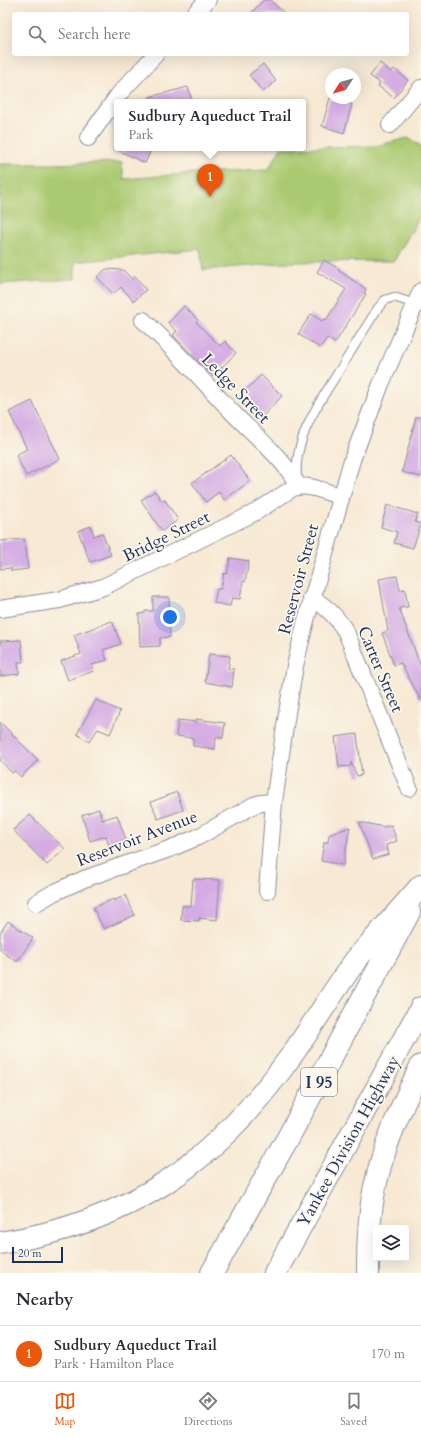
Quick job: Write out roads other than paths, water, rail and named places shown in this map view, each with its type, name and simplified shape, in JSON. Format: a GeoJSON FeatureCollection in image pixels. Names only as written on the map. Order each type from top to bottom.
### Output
{"type":"FeatureCollection","features":[{"type":"Feature","properties":{"kind":"highway"},"geometry":{"type":"LineString","coordinates":[[0,1243],[53,1232],[118,1209],[165,1183],[205,1154],[232,1128],[264,1092],[292,1054],[356,960],[421,886]]}},
{"type":"Feature","properties":{"kind":"highway","name":"I 95"},"geometry":{"type":"LineString","coordinates":[[212,1273],[289,1136],[421,890]]}},
{"type":"Feature","properties":{"kind":"highway","name":"Yankee Division Highway"},"geometry":{"type":"LineString","coordinates":[[274,1273],[342,1154],[421,1008]]}},
{"type":"Feature","properties":{"kind":"highway"},"geometry":{"type":"LineString","coordinates":[[368,1273],[370,1222],[377,1178],[396,1122],[421,1066]]}},
{"type":"Feature","properties":{"kind":"street"},"geometry":{"type":"LineString","coordinates":[[196,12],[208,0]]}},
{"type":"Feature","properties":{"kind":"street"},"geometry":{"type":"LineString","coordinates":[[115,99],[154,56]]}},
{"type":"Feature","properties":{"kind":"street"},"geometry":{"type":"LineString","coordinates":[[390,125],[421,88]]}},
{"type":"Feature","properties":{"kind":"street"},"geometry":{"type":"LineString","coordinates":[[88,138],[114,101]]}},
{"type":"Feature","properties":{"kind":"street","name":"Reservoir Street"},"geometry":{"type":"LineString","coordinates":[[267,891],[274,802],[290,690],[312,598],[352,460],[418,298]]}},
{"type":"Feature","properties":{"kind":"street","name":"Ledge Street"},"geometry":{"type":"LineString","coordinates":[[143,320],[286,467],[298,486]]}},
{"type":"Feature","properties":{"kind":"street"},"geometry":{"type":"LineString","coordinates":[[298,486],[310,487],[341,497]]}},
{"type":"Feature","properties":{"kind":"street","name":"Bridge Street"},"geometry":{"type":"LineString","coordinates":[[0,609],[45,603],[75,596],[103,587],[256,512],[287,491],[298,486]]}},
{"type":"Feature","properties":{"kind":"street","name":"Carter Street"},"geometry":{"type":"LineString","coordinates":[[312,598],[333,614],[346,632],[409,788]]}},
{"type":"Feature","properties":{"kind":"street","name":"Reservoir Avenue"},"geometry":{"type":"LineString","coordinates":[[36,903],[84,878],[172,848],[198,837],[254,805],[274,802]]}},
{"type":"Feature","properties":{"kind":"lane"},"geometry":{"type":"LineString","coordinates":[[298,486],[296,469],[297,460],[310,421],[378,308],[385,300],[394,297],[418,298]]}},
{"type":"Feature","properties":{"kind":"place","name":"Sudbury Aqueduct Trail"},"geometry":{"type":"Point","coordinates":[210,197]}}]}
